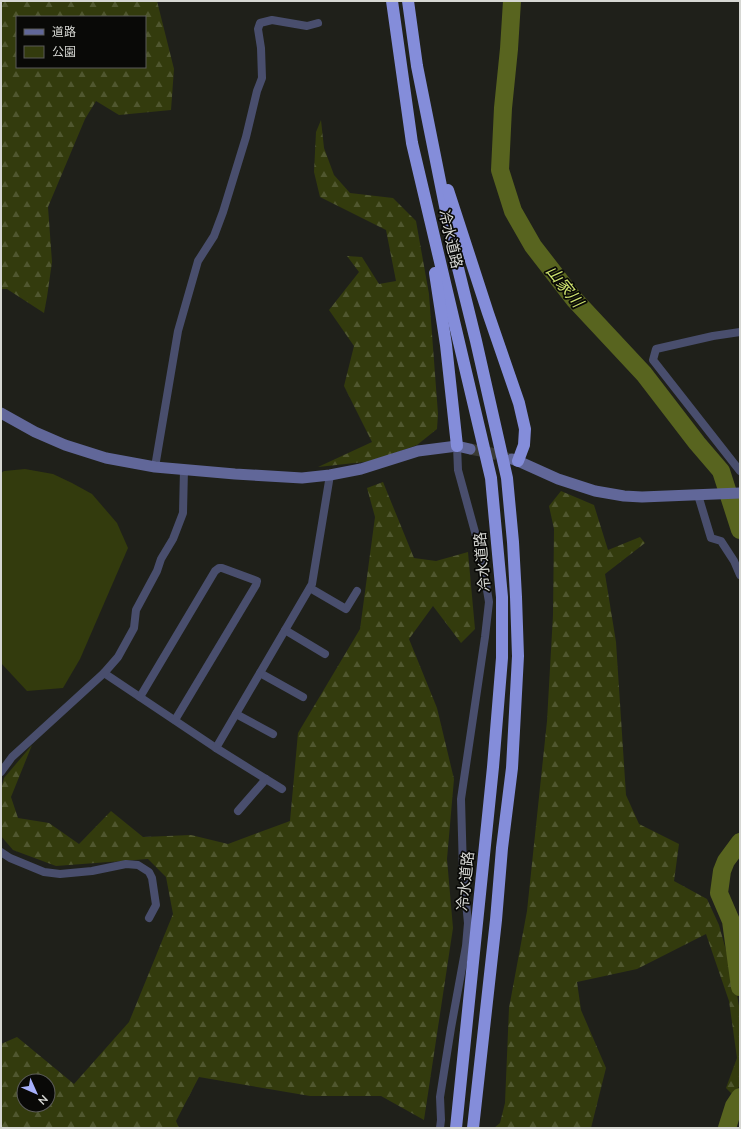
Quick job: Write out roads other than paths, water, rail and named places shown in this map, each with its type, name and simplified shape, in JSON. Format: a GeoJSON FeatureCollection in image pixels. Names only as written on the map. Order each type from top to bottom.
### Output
{"type":"FeatureCollection","features":[{"type":"Feature","properties":{"kind":"highway","name":"冷水道路"},"geometry":{"type":"LineString","coordinates":[[392,1],[412,143],[491,478],[502,597],[502,658],[493,767],[456,1128]]}},
{"type":"Feature","properties":{"kind":"highway","name":"冷水道路"},"geometry":{"type":"LineString","coordinates":[[408,1],[417,66],[455,256],[507,478],[513,542],[518,656],[512,768],[502,848],[496,920],[473,1128]]}},
{"type":"Feature","properties":{"kind":"highway"},"geometry":{"type":"LineString","coordinates":[[432,142],[519,403],[525,429],[524,445],[515,460]]}},
{"type":"Feature","properties":{"kind":"highway"},"geometry":{"type":"LineString","coordinates":[[423,191],[446,345],[457,446]]}},
{"type":"Feature","properties":{"kind":"street"},"geometry":{"type":"LineString","coordinates":[[155,467],[178,331],[198,261],[214,236],[223,212],[246,138],[257,91],[262,78],[261,48],[258,28],[260,23],[272,20],[307,26],[318,23]]}},
{"type":"Feature","properties":{"kind":"street"},"geometry":{"type":"LineString","coordinates":[[740,332],[713,336],[656,349],[653,360],[740,471]]}},
{"type":"Feature","properties":{"kind":"street"},"geometry":{"type":"LineString","coordinates":[[3,417],[65,445],[106,458],[155,467],[271,477],[302,478],[330,475],[362,469],[418,451],[457,446],[470,449]]}},
{"type":"Feature","properties":{"kind":"street"},"geometry":{"type":"LineString","coordinates":[[440,1128],[440,1097],[466,946],[468,923],[463,871],[462,799],[486,637],[489,602],[481,554],[458,470],[457,446]]}},
{"type":"Feature","properties":{"kind":"street"},"geometry":{"type":"LineString","coordinates":[[515,460],[558,479],[595,491],[624,496],[642,497],[740,492]]}},
{"type":"Feature","properties":{"kind":"street"},"geometry":{"type":"LineString","coordinates":[[1,772],[12,757],[104,673],[118,657],[134,628],[136,610],[157,571],[161,559],[173,539],[183,512],[184,469]]}},
{"type":"Feature","properties":{"kind":"street"},"geometry":{"type":"LineString","coordinates":[[216,748],[312,584],[330,475]]}},
{"type":"Feature","properties":{"kind":"street"},"geometry":{"type":"LineString","coordinates":[[698,494],[711,538],[722,540],[740,575]]}},
{"type":"Feature","properties":{"kind":"street"},"geometry":{"type":"LineString","coordinates":[[140,697],[215,571],[222,568],[257,581],[174,720]]}},
{"type":"Feature","properties":{"kind":"street"},"geometry":{"type":"LineString","coordinates":[[310,588],[346,609],[357,591]]}},
{"type":"Feature","properties":{"kind":"street"},"geometry":{"type":"LineString","coordinates":[[285,630],[325,654]]}},
{"type":"Feature","properties":{"kind":"street"},"geometry":{"type":"LineString","coordinates":[[104,673],[216,748],[282,789]]}},
{"type":"Feature","properties":{"kind":"street"},"geometry":{"type":"LineString","coordinates":[[260,673],[304,697]]}},
{"type":"Feature","properties":{"kind":"street"},"geometry":{"type":"LineString","coordinates":[[236,714],[273,734]]}},
{"type":"Feature","properties":{"kind":"street"},"geometry":{"type":"LineString","coordinates":[[238,812],[266,778]]}},
{"type":"Feature","properties":{"kind":"street"},"geometry":{"type":"LineString","coordinates":[[1,852],[10,858],[44,872],[60,874],[92,871],[126,864],[138,866],[149,872],[152,878],[156,905],[149,918]]}},
{"type":"Feature","properties":{"kind":"waterway","name":"山家川"},"geometry":{"type":"LineString","coordinates":[[512,1],[503,108],[500,170],[513,211],[533,246],[574,299],[644,374],[697,443],[721,471],[740,530]]}},
{"type":"Feature","properties":{"kind":"waterway","name":"山家川"},"geometry":{"type":"LineString","coordinates":[[740,842],[726,861],[722,871],[719,893],[731,921],[740,987]]}},
{"type":"Feature","properties":{"kind":"waterway","name":"山家川"},"geometry":{"type":"LineString","coordinates":[[727,1128],[734,1106],[740,1097]]}},
{"type":"Feature","properties":{"kind":"tunnel"},"geometry":{"type":"LineString","coordinates":[[470,449],[491,453],[510,459]]}}]}
